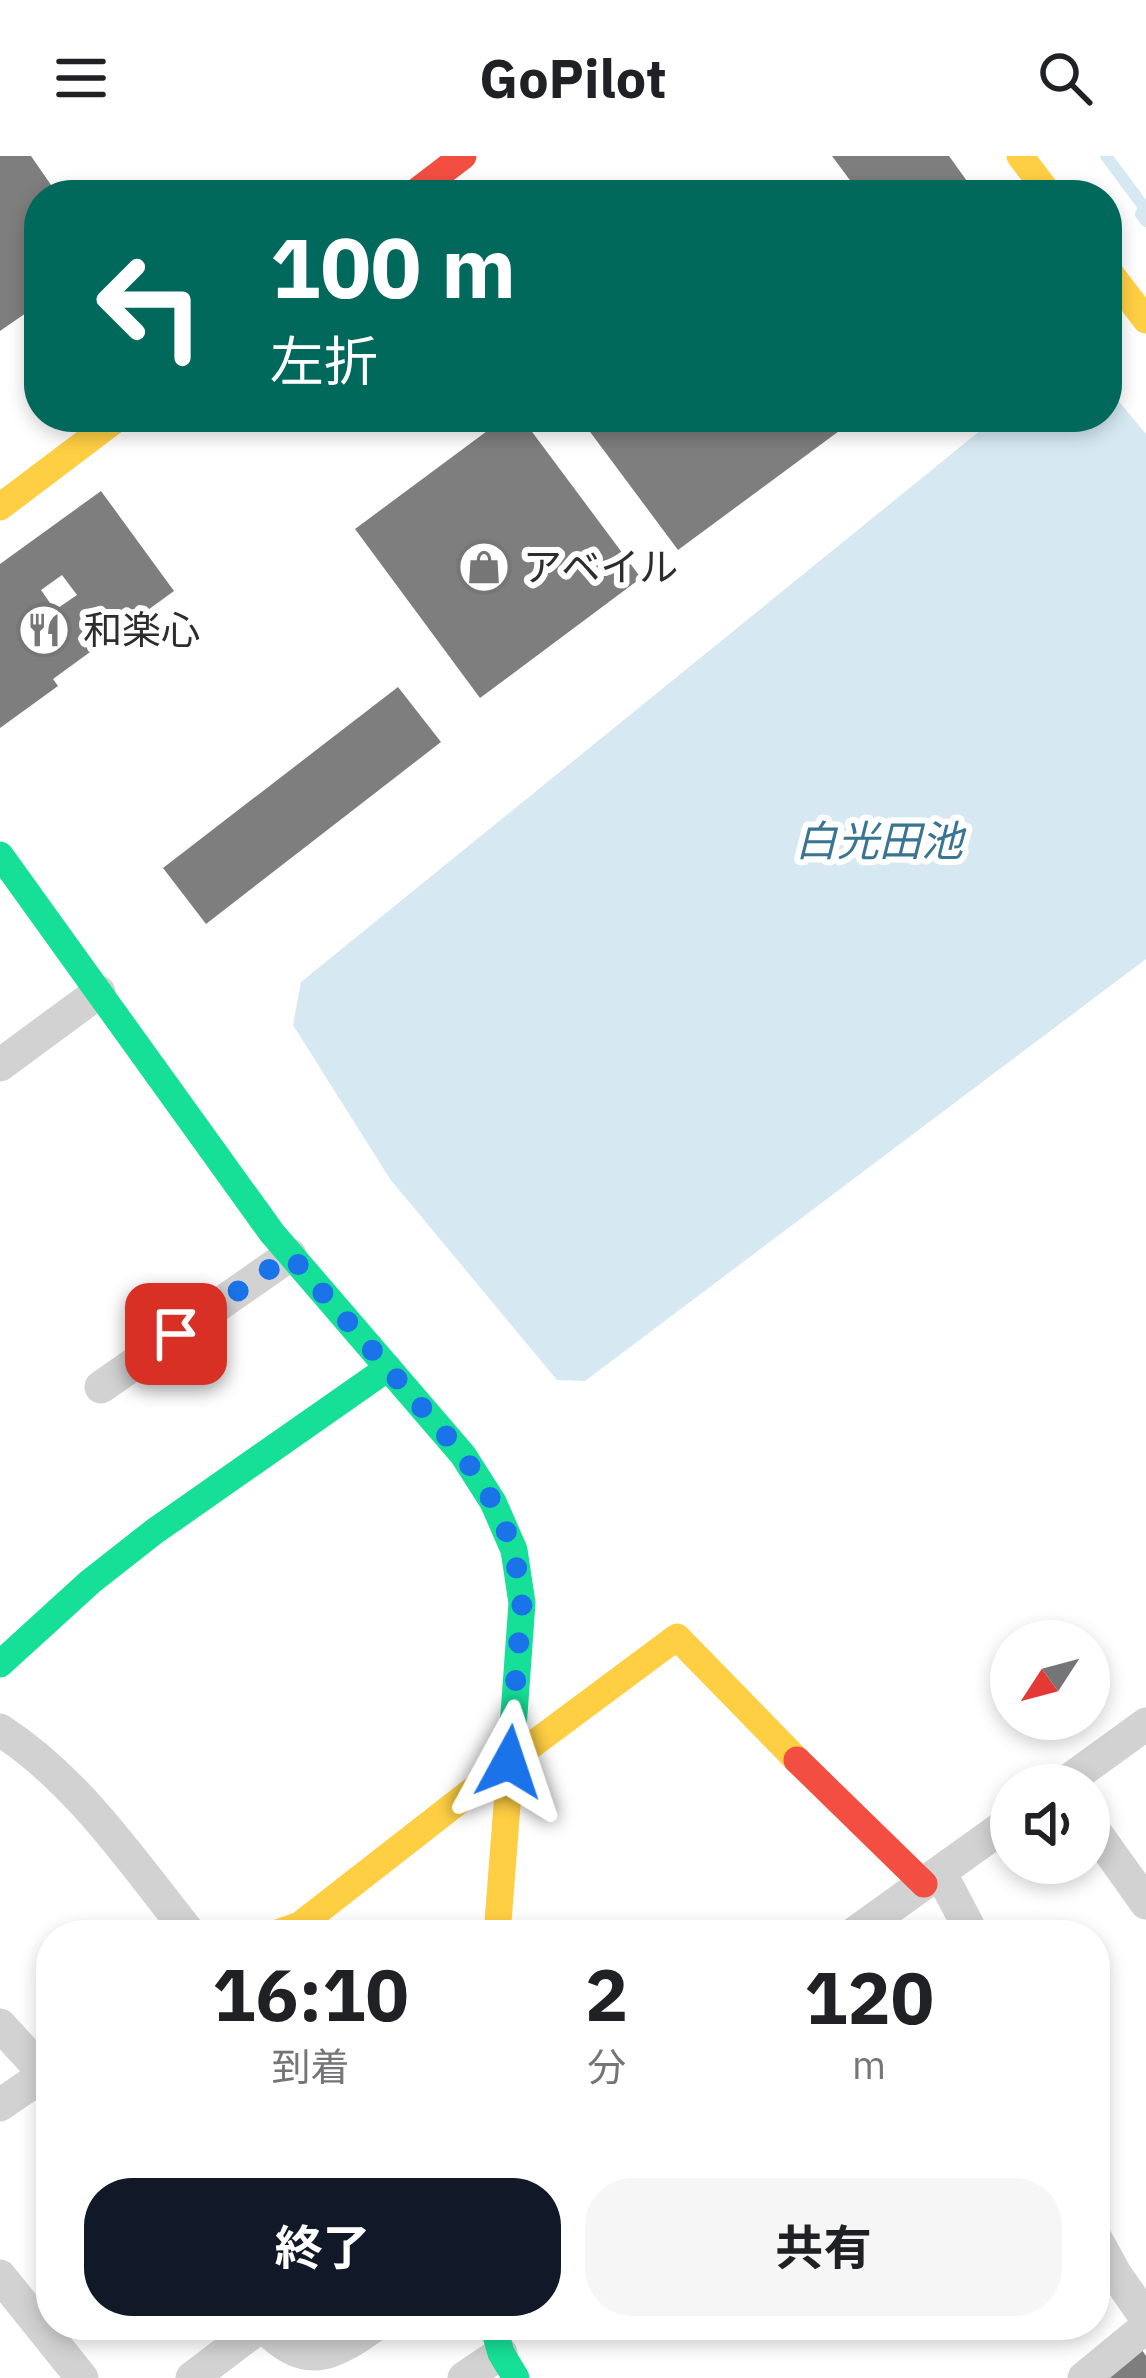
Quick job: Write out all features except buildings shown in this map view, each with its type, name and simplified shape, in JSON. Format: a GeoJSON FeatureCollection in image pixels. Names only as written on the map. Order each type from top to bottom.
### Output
{"type":"FeatureCollection","features":[{"type":"Feature","properties":{"kind":"main road"},"geometry":{"type":"LineString","coordinates":[[432,180],[464,156]]}},
{"type":"Feature","properties":{"kind":"main road"},"geometry":{"type":"LineString","coordinates":[[1019,156],[1038,180]]}},
{"type":"Feature","properties":{"kind":"main road"},"geometry":{"type":"LineString","coordinates":[[1122,289],[1146,320]]}},
{"type":"Feature","properties":{"kind":"main road"},"geometry":{"type":"LineString","coordinates":[[0,507],[99,432]]}},
{"type":"Feature","properties":{"kind":"main road"},"geometry":{"type":"LineString","coordinates":[[0,854],[290,1255],[463,1455],[493,1502],[514,1550],[522,1604],[498,1920]]}},
{"type":"Feature","properties":{"kind":"main road"},"geometry":{"type":"LineString","coordinates":[[0,1664],[90,1582],[155,1531],[388,1368]]}},
{"type":"Feature","properties":{"kind":"main road"},"geometry":{"type":"LineString","coordinates":[[308,1920],[677,1637],[838,1802],[932,1878]]}},
{"type":"Feature","properties":{"kind":"street"},"geometry":{"type":"LineString","coordinates":[[0,1065],[99,992]]}},
{"type":"Feature","properties":{"kind":"street"},"geometry":{"type":"LineString","coordinates":[[100,1387],[290,1255]]}},
{"type":"Feature","properties":{"kind":"street"},"geometry":{"type":"LineString","coordinates":[[1091,1764],[1146,1724]]}},
{"type":"Feature","properties":{"kind":"street"},"geometry":{"type":"LineString","coordinates":[[0,1730],[61,1778],[179,1920]]}},
{"type":"Feature","properties":{"kind":"street"},"geometry":{"type":"LineString","coordinates":[[873,1920],[990,1836]]}},
{"type":"Feature","properties":{"kind":"street"},"geometry":{"type":"LineString","coordinates":[[1110,1852],[1146,1903]]}},
{"type":"Feature","properties":{"kind":"street"},"geometry":{"type":"LineString","coordinates":[[932,1878],[962,1920]]}},
{"type":"Feature","properties":{"kind":"street"},"geometry":{"type":"LineString","coordinates":[[0,2025],[36,2060]]}},
{"type":"Feature","properties":{"kind":"street"},"geometry":{"type":"LineString","coordinates":[[0,2105],[36,2080]]}},
{"type":"Feature","properties":{"kind":"street"},"geometry":{"type":"LineString","coordinates":[[1084,2378],[1146,2323],[1110,2264]]}},
{"type":"Feature","properties":{"kind":"street"},"geometry":{"type":"LineString","coordinates":[[0,2276],[36,2321]]}},
{"type":"Feature","properties":{"kind":"street"},"geometry":{"type":"LineString","coordinates":[[51,2340],[82,2378]]}},
{"type":"Feature","properties":{"kind":"street"},"geometry":{"type":"LineString","coordinates":[[192,2378],[243,2340]]}},
{"type":"Feature","properties":{"kind":"street"},"geometry":{"type":"LineString","coordinates":[[276,2340],[307,2354],[338,2351],[354,2340]]}},
{"type":"Feature","properties":{"kind":"street"},"geometry":{"type":"LineString","coordinates":[[464,2378],[504,2352]]}},
{"type":"Feature","properties":{"kind":"water","name":"白光田池"},"geometry":{"type":"Polygon","coordinates":[[[1122,405],[1146,434],[1146,959],[585,1381],[557,1380],[390,1179],[293,1025],[301,982],[979,432],[1122,432],[1122,405]]]}},
{"type":"Feature","properties":{"kind":"waterway"},"geometry":{"type":"LineString","coordinates":[[1106,156],[1144,207],[1141,214],[1146,221]]}},
{"type":"Feature","properties":{"kind":"traffic: fast"},"geometry":{"type":"LineString","coordinates":[[0,855],[272,1233],[463,1455],[493,1502],[514,1550],[522,1603],[513,1728]]}},
{"type":"Feature","properties":{"kind":"traffic: fast"},"geometry":{"type":"LineString","coordinates":[[0,1664],[90,1582],[155,1531],[388,1368]]}},
{"type":"Feature","properties":{"kind":"traffic: fast"},"geometry":{"type":"LineString","coordinates":[[497,2340],[516,2378]]}},
{"type":"Feature","properties":{"kind":"traffic: slow"},"geometry":{"type":"LineString","coordinates":[[1020,156],[1038,180]]}},
{"type":"Feature","properties":{"kind":"traffic: slow"},"geometry":{"type":"LineString","coordinates":[[1122,289],[1146,320]]}},
{"type":"Feature","properties":{"kind":"traffic: slow"},"geometry":{"type":"LineString","coordinates":[[0,507],[99,432]]}},
{"type":"Feature","properties":{"kind":"traffic: slow"},"geometry":{"type":"LineString","coordinates":[[306,1920],[677,1637],[797,1760]]}},
{"type":"Feature","properties":{"kind":"traffic: slow"},"geometry":{"type":"LineString","coordinates":[[498,1920],[513,1728]]}},
{"type":"Feature","properties":{"kind":"traffic: jam"},"geometry":{"type":"LineString","coordinates":[[432,180],[463,156]]}},
{"type":"Feature","properties":{"kind":"traffic: jam"},"geometry":{"type":"LineString","coordinates":[[797,1760],[924,1884]]}},
{"type":"Feature","properties":{"kind":"place","name":"アベイル"},"geometry":{"type":"Point","coordinates":[484,567]}},
{"type":"Feature","properties":{"kind":"place","name":"和楽心"},"geometry":{"type":"Point","coordinates":[44,630]}},
{"type":"Feature","properties":{"kind":"route"},"geometry":{"type":"LineString","coordinates":[[176,1334],[290,1255],[463,1455],[493,1502],[514,1550],[522,1604],[509,1762]]}}]}
